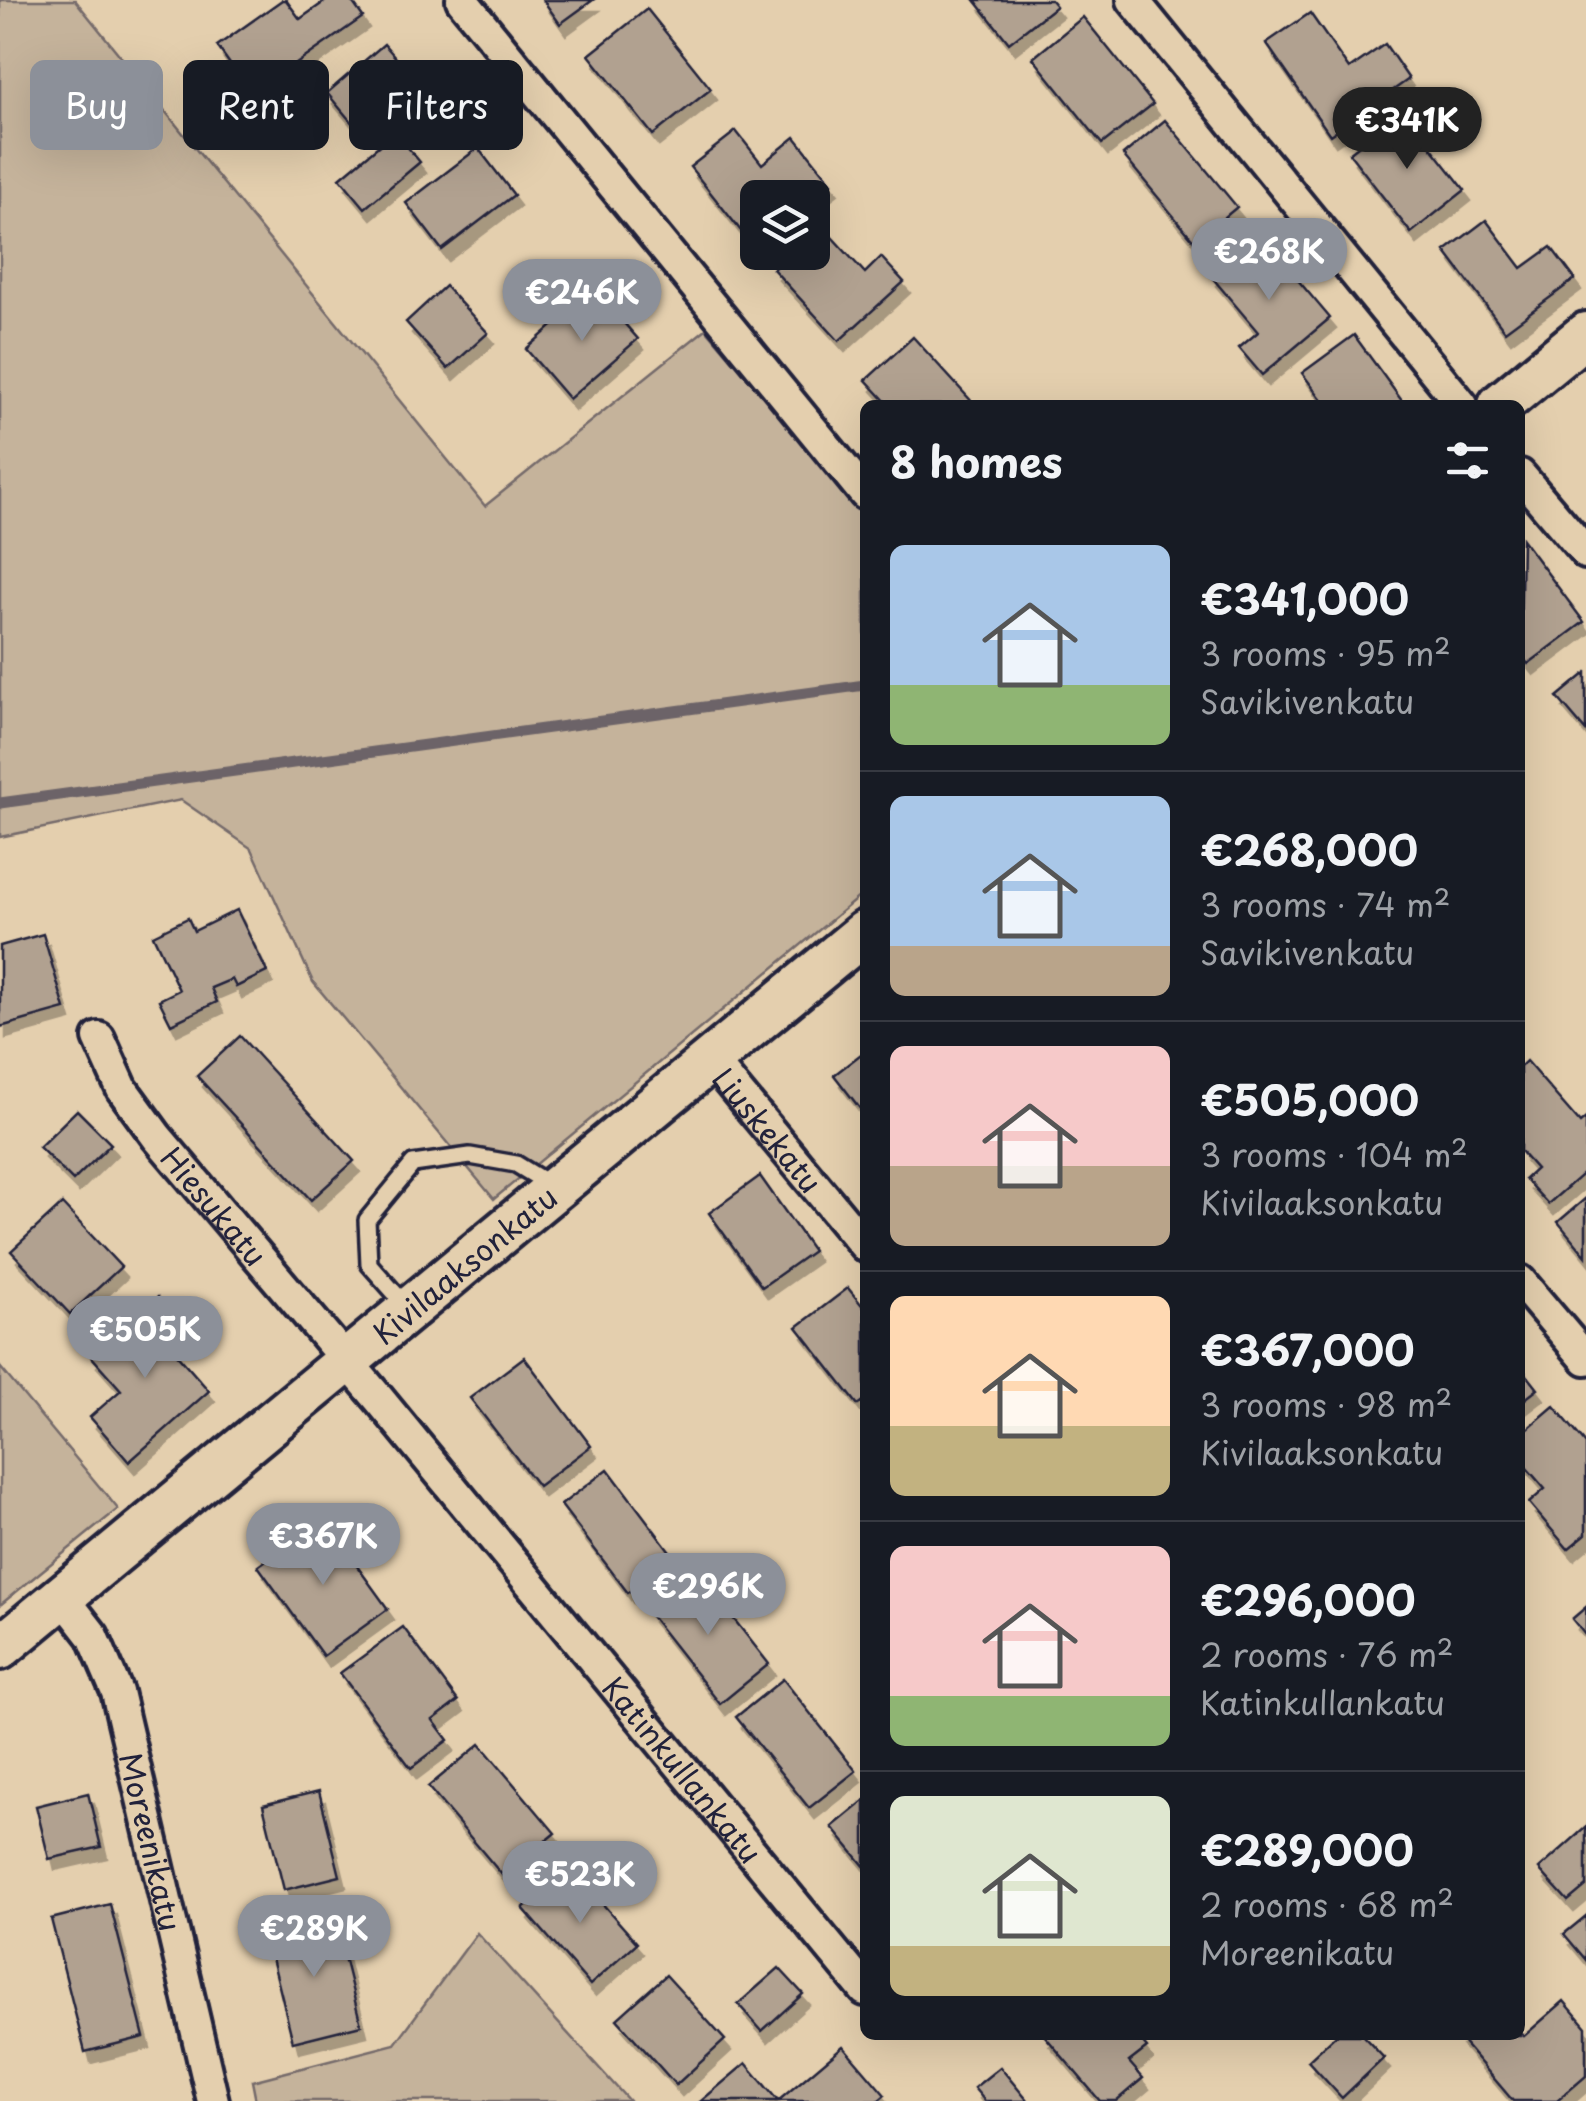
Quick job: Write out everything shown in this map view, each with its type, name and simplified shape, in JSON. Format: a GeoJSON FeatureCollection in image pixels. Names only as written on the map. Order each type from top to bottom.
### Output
{"type":"FeatureCollection","features":[{"type":"Feature","properties":{"kind":"street"},"geometry":{"type":"LineString","coordinates":[[462,0],[860,488]]}},
{"type":"Feature","properties":{"kind":"street"},"geometry":{"type":"LineString","coordinates":[[1133,0],[1458,400]]}},
{"type":"Feature","properties":{"kind":"street"},"geometry":{"type":"LineString","coordinates":[[1506,400],[1586,334]]}},
{"type":"Feature","properties":{"kind":"street"},"geometry":{"type":"LineString","coordinates":[[1525,481],[1586,553]]}},
{"type":"Feature","properties":{"kind":"street","name":"Kivilaaksonkatu"},"geometry":{"type":"LineString","coordinates":[[0,1648],[860,936]]}},
{"type":"Feature","properties":{"kind":"street","name":"Hiesukatu"},"geometry":{"type":"LineString","coordinates":[[99,1038],[122,1089],[157,1137],[347,1361]]}},
{"type":"Feature","properties":{"kind":"street","name":"Liuskekatu"},"geometry":{"type":"LineString","coordinates":[[711,1060],[860,1240]]}},
{"type":"Feature","properties":{"kind":"street"},"geometry":{"type":"LineString","coordinates":[[1525,1286],[1586,1359]]}},
{"type":"Feature","properties":{"kind":"street","name":"Katinkullankatu"},"geometry":{"type":"LineString","coordinates":[[347,1361],[860,1984]]}},
{"type":"Feature","properties":{"kind":"street","name":"Moreenikatu"},"geometry":{"type":"LineString","coordinates":[[62,1596],[93,1636],[117,1692],[213,2101]]}},
{"type":"Feature","properties":{"kind":"lane"},"geometry":{"type":"LineString","coordinates":[[409,1309],[369,1264],[367,1220],[412,1164],[470,1156],[516,1164],[556,1188]]}},
{"type":"Feature","properties":{"kind":"shaded area"},"geometry":{"type":"Polygon","coordinates":[[[0,0],[75,0],[124,60],[30,60],[30,150],[163,150],[163,109],[183,133],[183,150],[197,150],[485,506],[706,329],[860,510],[860,896],[494,1199],[313,982],[252,849],[181,800],[0,837],[0,0]]]}},
{"type":"Feature","properties":{"kind":"shaded area"},"geometry":{"type":"Polygon","coordinates":[[[0,1367],[118,1509],[0,1605],[0,1367]]]}},
{"type":"Feature","properties":{"kind":"shaded area"},"geometry":{"type":"Polygon","coordinates":[[[477,1933],[629,2101],[256,2101],[252,2081],[395,2044],[477,1933]]]}},
{"type":"Feature","properties":{"kind":"building"},"geometry":{"type":"Polygon","coordinates":[[[282,0],[300,19],[327,0],[351,0],[363,17],[302,60],[227,60],[217,46],[282,0]]]}},
{"type":"Feature","properties":{"kind":"building"},"geometry":{"type":"Polygon","coordinates":[[[543,0],[593,0],[560,24],[543,0]]]}},
{"type":"Feature","properties":{"kind":"building"},"geometry":{"type":"Polygon","coordinates":[[[975,0],[1051,0],[1056,6],[1009,43],[975,0]]]}},
{"type":"Feature","properties":{"kind":"building"},"geometry":{"type":"Polygon","coordinates":[[[647,9],[711,89],[653,135],[589,55],[647,9]]]}},
{"type":"Feature","properties":{"kind":"building"},"geometry":{"type":"Polygon","coordinates":[[[1310,13],[1349,69],[1385,44],[1409,79],[1330,135],[1266,43],[1310,13]]]}},
{"type":"Feature","properties":{"kind":"building"},"geometry":{"type":"Polygon","coordinates":[[[1083,17],[1153,104],[1102,144],[1033,58],[1083,17]]]}},
{"type":"Feature","properties":{"kind":"building"},"geometry":{"type":"Polygon","coordinates":[[[384,44],[398,60],[365,60],[384,44]]]}},
{"type":"Feature","properties":{"kind":"building"},"geometry":{"type":"Polygon","coordinates":[[[349,74],[349,119],[329,95],[349,74]]]}},
{"type":"Feature","properties":{"kind":"building"},"geometry":{"type":"Polygon","coordinates":[[[1403,111],[1465,190],[1411,233],[1349,153],[1403,111]]]}},
{"type":"Feature","properties":{"kind":"building"},"geometry":{"type":"Polygon","coordinates":[[[1165,120],[1237,207],[1195,242],[1123,155],[1165,120]]]}},
{"type":"Feature","properties":{"kind":"building"},"geometry":{"type":"Polygon","coordinates":[[[736,131],[762,164],[795,137],[830,180],[740,180],[740,230],[690,167],[736,131]]]}},
{"type":"Feature","properties":{"kind":"building"},"geometry":{"type":"Polygon","coordinates":[[[373,150],[410,150],[420,162],[365,208],[340,178],[373,150]]]}},
{"type":"Feature","properties":{"kind":"building"},"geometry":{"type":"Polygon","coordinates":[[[475,150],[480,150],[514,195],[442,250],[406,203],[475,150]]]}},
{"type":"Feature","properties":{"kind":"building"},"geometry":{"type":"Polygon","coordinates":[[[1486,220],[1522,268],[1551,247],[1575,279],[1505,331],[1445,251],[1486,220]]]}},
{"type":"Feature","properties":{"kind":"building"},"geometry":{"type":"Polygon","coordinates":[[[1259,234],[1330,318],[1262,375],[1239,348],[1258,332],[1210,275],[1259,234]]]}},
{"type":"Feature","properties":{"kind":"building"},"geometry":{"type":"Polygon","coordinates":[[[830,235],[865,273],[881,257],[904,282],[839,341],[774,270],[830,270],[830,235]]]}},
{"type":"Feature","properties":{"kind":"building"},"geometry":{"type":"Polygon","coordinates":[[[445,286],[488,333],[448,369],[406,322],[445,286]]]}},
{"type":"Feature","properties":{"kind":"building"},"geometry":{"type":"Polygon","coordinates":[[[594,289],[638,339],[569,399],[526,349],[594,289]]]}},
{"type":"Feature","properties":{"kind":"building"},"geometry":{"type":"Polygon","coordinates":[[[1354,335],[1401,400],[1322,400],[1302,373],[1354,335]]]}},
{"type":"Feature","properties":{"kind":"building"},"geometry":{"type":"Polygon","coordinates":[[[913,337],[970,400],[884,400],[866,380],[913,337]]]}},
{"type":"Feature","properties":{"kind":"building"},"geometry":{"type":"Polygon","coordinates":[[[1525,543],[1584,622],[1528,664],[1525,660],[1525,543]]]}},
{"type":"Feature","properties":{"kind":"building"},"geometry":{"type":"Polygon","coordinates":[[[1586,673],[1586,731],[1557,697],[1586,673]]]}},
{"type":"Feature","properties":{"kind":"building"},"geometry":{"type":"Polygon","coordinates":[[[237,910],[267,972],[236,987],[232,979],[211,988],[217,1002],[171,1024],[159,1000],[179,990],[153,935],[188,918],[194,931],[237,910]]]}},
{"type":"Feature","properties":{"kind":"building"},"geometry":{"type":"Polygon","coordinates":[[[43,934],[65,1009],[0,1027],[0,946],[43,934]]]}},
{"type":"Feature","properties":{"kind":"building"},"geometry":{"type":"Polygon","coordinates":[[[240,1036],[354,1161],[311,1200],[197,1076],[240,1036]]]}},
{"type":"Feature","properties":{"kind":"building"},"geometry":{"type":"Polygon","coordinates":[[[860,1055],[860,1109],[834,1075],[860,1055]]]}},
{"type":"Feature","properties":{"kind":"building"},"geometry":{"type":"Polygon","coordinates":[[[1525,1062],[1580,1123],[1586,1118],[1586,1171],[1548,1204],[1525,1179],[1536,1169],[1525,1157],[1525,1062]]]}},
{"type":"Feature","properties":{"kind":"building"},"geometry":{"type":"Polygon","coordinates":[[[77,1110],[111,1144],[73,1181],[39,1147],[77,1110]]]}},
{"type":"Feature","properties":{"kind":"building"},"geometry":{"type":"Polygon","coordinates":[[[760,1176],[813,1251],[762,1287],[709,1213],[760,1176]]]}},
{"type":"Feature","properties":{"kind":"building"},"geometry":{"type":"Polygon","coordinates":[[[1586,1198],[1586,1256],[1558,1222],[1586,1198]]]}},
{"type":"Feature","properties":{"kind":"building"},"geometry":{"type":"Polygon","coordinates":[[[62,1204],[121,1267],[70,1314],[11,1251],[62,1204]]]}},
{"type":"Feature","properties":{"kind":"building"},"geometry":{"type":"Polygon","coordinates":[[[848,1288],[860,1303],[860,1404],[858,1405],[797,1327],[848,1288]]]}},
{"type":"Feature","properties":{"kind":"building"},"geometry":{"type":"Polygon","coordinates":[[[158,1297],[185,1329],[168,1344],[209,1391],[129,1462],[90,1417],[121,1390],[91,1356],[158,1297]]]}},
{"type":"Feature","properties":{"kind":"building"},"geometry":{"type":"Polygon","coordinates":[[[524,1357],[591,1446],[538,1486],[470,1398],[524,1357]]]}},
{"type":"Feature","properties":{"kind":"building"},"geometry":{"type":"Polygon","coordinates":[[[1525,1372],[1538,1389],[1525,1399],[1525,1372]]]}},
{"type":"Feature","properties":{"kind":"building"},"geometry":{"type":"Polygon","coordinates":[[[1554,1406],[1586,1444],[1586,1534],[1568,1549],[1529,1503],[1545,1489],[1525,1466],[1525,1431],[1554,1406]]]}},
{"type":"Feature","properties":{"kind":"building"},"geometry":{"type":"Polygon","coordinates":[[[608,1469],[675,1558],[628,1593],[561,1505],[608,1469]]]}},
{"type":"Feature","properties":{"kind":"building"},"geometry":{"type":"Polygon","coordinates":[[[323,1519],[388,1609],[323,1656],[258,1566],[323,1519]]]}},
{"type":"Feature","properties":{"kind":"building"},"geometry":{"type":"Polygon","coordinates":[[[697,1572],[769,1664],[720,1704],[647,1611],[697,1572]]]}},
{"type":"Feature","properties":{"kind":"building"},"geometry":{"type":"Polygon","coordinates":[[[1586,1607],[1586,1636],[1572,1619],[1586,1607]]]}},
{"type":"Feature","properties":{"kind":"building"},"geometry":{"type":"Polygon","coordinates":[[[403,1627],[458,1701],[433,1720],[448,1740],[411,1768],[340,1673],[403,1627]]]}},
{"type":"Feature","properties":{"kind":"building"},"geometry":{"type":"Polygon","coordinates":[[[783,1679],[856,1771],[809,1808],[736,1717],[783,1679]]]}},
{"type":"Feature","properties":{"kind":"building"},"geometry":{"type":"Polygon","coordinates":[[[480,1744],[555,1833],[503,1876],[428,1787],[480,1744]]]}},
{"type":"Feature","properties":{"kind":"building"},"geometry":{"type":"Polygon","coordinates":[[[319,1791],[340,1876],[284,1890],[263,1805],[319,1791]]]}},
{"type":"Feature","properties":{"kind":"building"},"geometry":{"type":"Polygon","coordinates":[[[88,1793],[101,1847],[49,1859],[36,1806],[88,1793]]]}},
{"type":"Feature","properties":{"kind":"building"},"geometry":{"type":"Polygon","coordinates":[[[860,1804],[860,1861],[832,1827],[860,1804]]]}},
{"type":"Feature","properties":{"kind":"building"},"geometry":{"type":"Polygon","coordinates":[[[1586,1827],[1586,1886],[1568,1901],[1539,1869],[1586,1827]]]}},
{"type":"Feature","properties":{"kind":"building"},"geometry":{"type":"Polygon","coordinates":[[[570,1867],[637,1943],[590,1985],[523,1908],[570,1867]]]}},
{"type":"Feature","properties":{"kind":"building"},"geometry":{"type":"Polygon","coordinates":[[[110,1904],[144,2037],[85,2052],[51,1919],[110,1904]]]}},
{"type":"Feature","properties":{"kind":"building"},"geometry":{"type":"Polygon","coordinates":[[[1586,1916],[1586,1960],[1564,1934],[1586,1916]]]}},
{"type":"Feature","properties":{"kind":"building"},"geometry":{"type":"Polygon","coordinates":[[[334,1917],[361,2025],[293,2042],[266,1934],[334,1917]]]}},
{"type":"Feature","properties":{"kind":"building"},"geometry":{"type":"Polygon","coordinates":[[[779,1968],[803,1994],[762,2031],[738,2004],[779,1968]]]}},
{"type":"Feature","properties":{"kind":"building"},"geometry":{"type":"Polygon","coordinates":[[[666,1975],[725,2040],[676,2085],[617,2019],[666,1975]]]}},
{"type":"Feature","properties":{"kind":"building"},"geometry":{"type":"Polygon","coordinates":[[[1564,2001],[1586,2027],[1586,2076],[1557,2101],[1513,2101],[1461,2040],[1525,2040],[1525,2035],[1564,2001]]]}},
{"type":"Feature","properties":{"kind":"building"},"geometry":{"type":"Polygon","coordinates":[[[1048,2040],[1140,2040],[1147,2048],[1129,2062],[1143,2078],[1116,2101],[1100,2101],[1048,2040]]]}},
{"type":"Feature","properties":{"kind":"building"},"geometry":{"type":"Polygon","coordinates":[[[1331,2040],[1367,2040],[1384,2058],[1342,2098],[1308,2061],[1331,2040]]]}},
{"type":"Feature","properties":{"kind":"building"},"geometry":{"type":"Polygon","coordinates":[[[843,2046],[885,2095],[878,2101],[778,2101],[843,2046]]]}},
{"type":"Feature","properties":{"kind":"building"},"geometry":{"type":"Polygon","coordinates":[[[746,2063],[778,2101],[701,2101],[746,2063]]]}},
{"type":"Feature","properties":{"kind":"building"},"geometry":{"type":"Polygon","coordinates":[[[1000,2067],[1028,2101],[985,2101],[974,2088],[1000,2067]]]}},
{"type":"Feature","properties":{"kind":"waterway"},"geometry":{"type":"LineString","coordinates":[[0,803],[860,686]]}}]}
